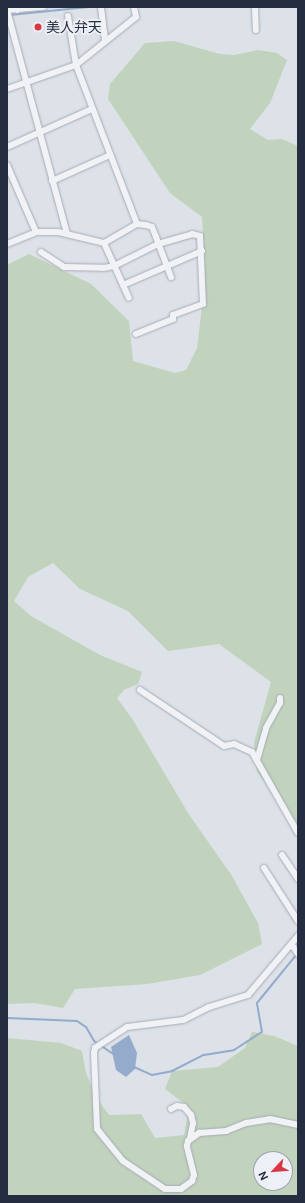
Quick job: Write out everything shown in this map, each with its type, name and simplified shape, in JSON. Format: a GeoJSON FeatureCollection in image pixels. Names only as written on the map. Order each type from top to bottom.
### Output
{"type":"FeatureCollection","features":[{"type":"Feature","properties":{"kind":"street"},"geometry":{"type":"LineString","coordinates":[[44,7],[7,10],[66,234]]}},
{"type":"Feature","properties":{"kind":"street"},"geometry":{"type":"LineString","coordinates":[[101,7],[105,41]]}},
{"type":"Feature","properties":{"kind":"street"},"geometry":{"type":"LineString","coordinates":[[7,89],[76,65],[136,18],[134,7]]}},
{"type":"Feature","properties":{"kind":"street"},"geometry":{"type":"LineString","coordinates":[[255,7],[256,30]]}},
{"type":"Feature","properties":{"kind":"street"},"geometry":{"type":"LineString","coordinates":[[68,16],[76,65],[137,224]]}},
{"type":"Feature","properties":{"kind":"street"},"geometry":{"type":"LineString","coordinates":[[7,146],[92,109]]}},
{"type":"Feature","properties":{"kind":"street"},"geometry":{"type":"LineString","coordinates":[[52,181],[110,155]]}},
{"type":"Feature","properties":{"kind":"street"},"geometry":{"type":"LineString","coordinates":[[7,165],[36,232]]}},
{"type":"Feature","properties":{"kind":"street"},"geometry":{"type":"LineString","coordinates":[[7,244],[36,232],[66,234],[104,243],[137,224],[152,227],[171,277]]}},
{"type":"Feature","properties":{"kind":"street"},"geometry":{"type":"LineString","coordinates":[[41,252],[64,267],[103,268],[114,266],[158,244],[192,234],[200,236],[202,251],[203,304],[173,315],[173,319],[136,334]]}},
{"type":"Feature","properties":{"kind":"street"},"geometry":{"type":"LineString","coordinates":[[104,243],[129,298]]}},
{"type":"Feature","properties":{"kind":"street"},"geometry":{"type":"LineString","coordinates":[[123,285],[202,251]]}},
{"type":"Feature","properties":{"kind":"street"},"geometry":{"type":"LineString","coordinates":[[140,690],[224,746],[242,746],[252,752],[298,833]]}},
{"type":"Feature","properties":{"kind":"street"},"geometry":{"type":"LineString","coordinates":[[257,760],[266,728],[280,703],[280,698]]}},
{"type":"Feature","properties":{"kind":"street"},"geometry":{"type":"LineString","coordinates":[[282,855],[298,879]]}},
{"type":"Feature","properties":{"kind":"street"},"geometry":{"type":"LineString","coordinates":[[264,868],[298,921]]}},
{"type":"Feature","properties":{"kind":"street"},"geometry":{"type":"LineString","coordinates":[[171,1109],[177,1106],[184,1107],[191,1115],[193,1123],[187,1146],[194,1175],[189,1185],[181,1189],[165,1189],[123,1161],[96,1126],[95,1048],[127,1027],[183,1020],[209,1007],[248,994],[292,945],[298,936]]}},
{"type":"Feature","properties":{"kind":"street"},"geometry":{"type":"LineString","coordinates":[[292,945],[298,954]]}},
{"type":"Feature","properties":{"kind":"street"},"geometry":{"type":"LineString","coordinates":[[190,1139],[199,1133],[226,1132],[257,1120],[275,1118],[298,1125]]}},
{"type":"Feature","properties":{"kind":"green space"},"geometry":{"type":"Polygon","coordinates":[[[174,41],[220,54],[234,55],[258,50],[277,53],[287,60],[270,103],[250,129],[268,140],[282,139],[298,146],[298,825],[257,772],[254,743],[271,682],[219,644],[168,651],[128,611],[80,589],[53,563],[28,577],[14,601],[31,616],[100,655],[142,672],[138,684],[124,690],[117,698],[133,720],[188,813],[232,876],[258,923],[262,944],[200,975],[147,984],[75,989],[63,1008],[34,1003],[7,1004],[7,265],[29,254],[91,284],[129,321],[133,361],[175,373],[186,370],[197,348],[205,282],[202,217],[170,193],[108,99],[110,84],[145,43],[174,41]]]}},
{"type":"Feature","properties":{"kind":"green space"},"geometry":{"type":"Polygon","coordinates":[[[252,1032],[274,1036],[298,1046],[298,1196],[7,1196],[7,1038],[61,1043],[82,1051],[86,1073],[96,1097],[109,1115],[141,1114],[155,1138],[184,1135],[189,1107],[165,1089],[172,1071],[218,1067],[245,1048],[252,1032]]]}},
{"type":"Feature","properties":{"kind":"water"},"geometry":{"type":"Polygon","coordinates":[[[129,1035],[137,1053],[135,1069],[126,1077],[116,1070],[111,1047],[129,1035]]]}},
{"type":"Feature","properties":{"kind":"waterway"},"geometry":{"type":"LineString","coordinates":[[10,15],[89,7]]}},
{"type":"Feature","properties":{"kind":"waterway"},"geometry":{"type":"LineString","coordinates":[[134,1067],[152,1075],[172,1071],[204,1055],[234,1050],[262,1032],[257,1003],[297,954]]}},
{"type":"Feature","properties":{"kind":"waterway"},"geometry":{"type":"LineString","coordinates":[[7,1018],[77,1021],[86,1027],[94,1041],[113,1054]]}},
{"type":"Feature","properties":{"kind":"place","name":"美人弁天"},"geometry":{"type":"Point","coordinates":[38,27]}}]}
